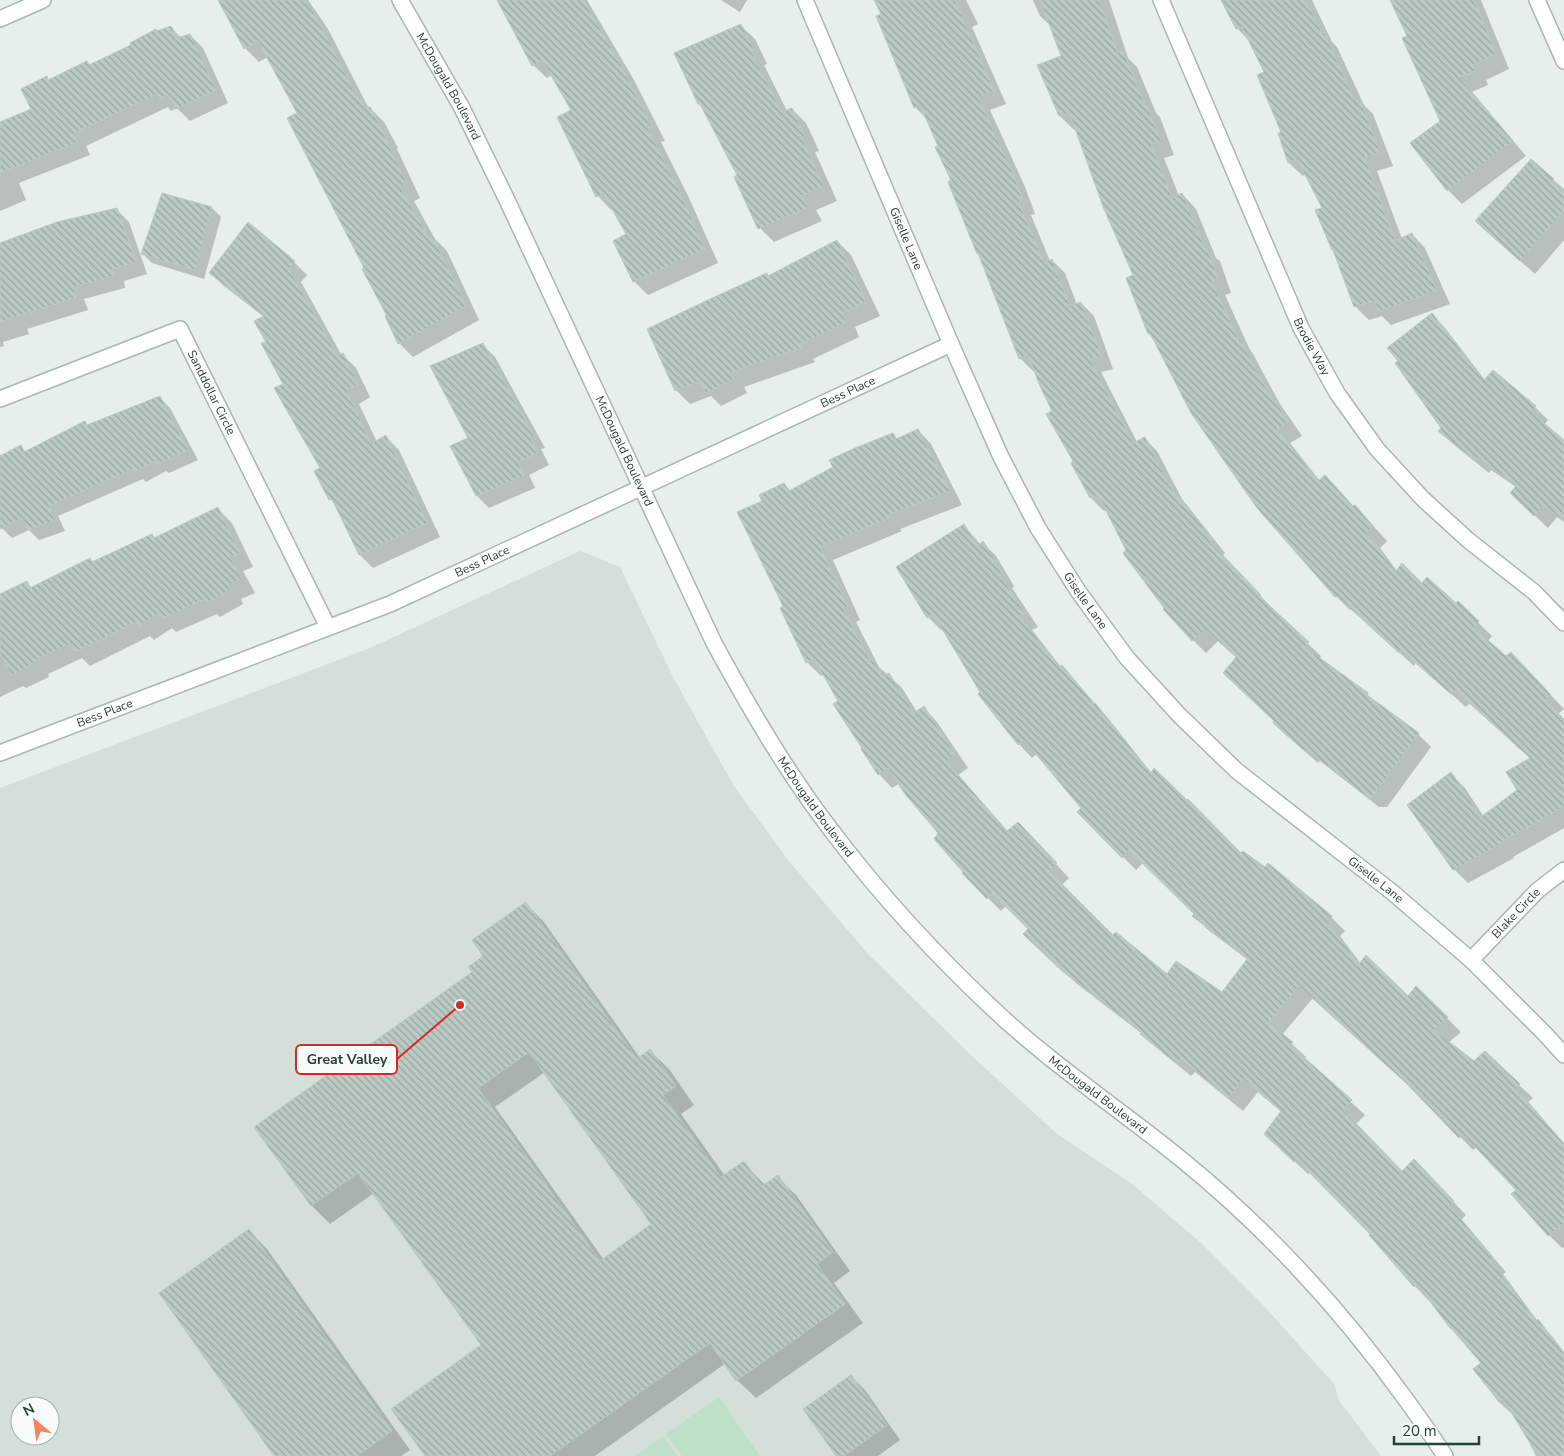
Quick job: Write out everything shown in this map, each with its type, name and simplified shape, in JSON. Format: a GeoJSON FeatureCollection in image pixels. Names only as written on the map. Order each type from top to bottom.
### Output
{"type":"FeatureCollection","features":[{"type":"Feature","properties":{"kind":"street"},"geometry":{"type":"LineString","coordinates":[[0,19],[43,0]]}},
{"type":"Feature","properties":{"kind":"street","name":"McDougald Boulevard"},"geometry":{"type":"LineString","coordinates":[[400,0],[462,108],[714,643],[751,711],[792,776],[832,831],[886,898],[938,955],[993,1009],[1051,1059],[1182,1160],[1254,1224],[1321,1293],[1381,1364],[1445,1456]]}},
{"type":"Feature","properties":{"kind":"street","name":"Giselle Lane"},"geometry":{"type":"LineString","coordinates":[[805,0],[1001,457],[1038,528],[1078,591],[1127,658],[1180,716],[1236,771],[1392,892],[1471,960],[1564,1055]]}},
{"type":"Feature","properties":{"kind":"street","name":"Brodie Way"},"geometry":{"type":"LineString","coordinates":[[1161,0],[1300,328],[1337,393],[1377,449],[1423,499],[1468,540],[1534,592],[1564,623]]}},
{"type":"Feature","properties":{"kind":"street"},"geometry":{"type":"LineString","coordinates":[[1537,0],[1564,61]]}},
{"type":"Feature","properties":{"kind":"street","name":"Sanddollar Circle"},"geometry":{"type":"LineString","coordinates":[[0,399],[180,329],[328,627]]}},
{"type":"Feature","properties":{"kind":"street","name":"Bess Place"},"geometry":{"type":"LineString","coordinates":[[0,753],[390,604],[951,344]]}},
{"type":"Feature","properties":{"kind":"street","name":"Blake Circle"},"geometry":{"type":"LineString","coordinates":[[1471,960],[1537,891],[1564,870]]}},
{"type":"Feature","properties":{"kind":"shaded area"},"geometry":{"type":"Polygon","coordinates":[[[580,551],[620,567],[674,679],[734,786],[788,860],[868,954],[972,1056],[1056,1133],[1131,1183],[1200,1242],[1264,1306],[1335,1385],[1338,1399],[1381,1456],[0,1456],[0,788],[370,648],[580,551]]]}},
{"type":"Feature","properties":{"kind":"green space"},"geometry":{"type":"Polygon","coordinates":[[[719,1397],[760,1456],[682,1456],[666,1434],[719,1397]]]}},
{"type":"Feature","properties":{"kind":"green space"},"geometry":{"type":"Polygon","coordinates":[[[663,1436],[677,1456],[635,1456],[663,1436]]]}},
{"type":"Feature","properties":{"kind":"building"},"geometry":{"type":"Polygon","coordinates":[[[218,0],[305,0],[314,13],[357,97],[360,96],[365,108],[370,107],[385,134],[407,183],[400,187],[429,238],[433,236],[466,306],[398,344],[385,316],[387,316],[362,269],[364,268],[287,118],[297,113],[258,41],[244,49],[218,0]]]}},
{"type":"Feature","properties":{"kind":"building"},"geometry":{"type":"Polygon","coordinates":[[[497,0],[583,0],[621,65],[652,127],[648,129],[676,183],[705,249],[633,282],[613,241],[626,234],[603,193],[596,197],[557,117],[571,110],[542,60],[532,66],[497,0]]]}},
{"type":"Feature","properties":{"kind":"building"},"geometry":{"type":"Polygon","coordinates":[[[874,0],[955,0],[994,91],[978,97],[1013,173],[1023,201],[1019,202],[1044,263],[1052,259],[1070,306],[1081,302],[1102,356],[1090,359],[1133,443],[1145,437],[1169,485],[1213,540],[1210,542],[1261,595],[1260,597],[1309,642],[1305,647],[1419,733],[1370,799],[1306,749],[1305,751],[1273,723],[1274,721],[1223,673],[1236,657],[1205,629],[1192,641],[1163,609],[1123,553],[1126,550],[1098,495],[1090,498],[1071,463],[1073,461],[1046,414],[1052,411],[1028,355],[1019,359],[948,182],[951,180],[935,147],[938,146],[920,105],[914,108],[876,16],[881,14],[874,0]]]}},
{"type":"Feature","properties":{"kind":"building"},"geometry":{"type":"Polygon","coordinates":[[[1040,0],[1099,0],[1118,53],[1123,51],[1161,141],[1151,144],[1172,198],[1182,193],[1204,246],[1206,245],[1218,278],[1212,281],[1238,339],[1240,338],[1266,388],[1289,422],[1277,429],[1318,481],[1325,475],[1373,526],[1366,533],[1396,571],[1402,563],[1422,583],[1427,577],[1456,603],[1458,601],[1479,621],[1474,628],[1506,656],[1511,652],[1551,695],[1545,700],[1564,719],[1564,807],[1453,870],[1407,805],[1451,772],[1481,817],[1517,790],[1506,772],[1530,758],[1455,690],[1451,694],[1401,650],[1399,653],[1337,596],[1335,597],[1257,508],[1191,413],[1150,333],[1148,334],[1126,278],[1133,275],[1104,209],[1069,112],[1059,116],[1037,65],[1061,56],[1040,0]]]}},
{"type":"Feature","properties":{"kind":"building"},"geometry":{"type":"Polygon","coordinates":[[[1221,0],[1306,0],[1322,33],[1324,32],[1355,101],[1360,99],[1380,152],[1365,158],[1395,241],[1412,233],[1437,291],[1377,312],[1375,301],[1354,307],[1333,250],[1315,210],[1322,208],[1297,159],[1288,163],[1278,133],[1281,132],[1257,75],[1264,72],[1242,27],[1236,29],[1221,0]]]}},
{"type":"Feature","properties":{"kind":"building"},"geometry":{"type":"Polygon","coordinates":[[[1390,0],[1474,0],[1496,54],[1473,65],[1475,71],[1459,77],[1513,141],[1447,191],[1410,143],[1440,121],[1402,38],[1407,36],[1390,0]]]}},
{"type":"Feature","properties":{"kind":"building"},"geometry":{"type":"Polygon","coordinates":[[[741,24],[754,49],[751,51],[782,112],[792,108],[805,136],[802,138],[824,186],[802,196],[809,207],[758,229],[734,177],[737,175],[700,104],[698,104],[674,53],[741,24]]]}},
{"type":"Feature","properties":{"kind":"building"},"geometry":{"type":"Polygon","coordinates":[[[171,26],[177,38],[190,34],[216,90],[176,109],[168,95],[158,99],[155,95],[74,133],[78,142],[0,173],[0,122],[31,109],[21,89],[47,76],[48,80],[87,61],[89,65],[131,45],[130,43],[156,29],[157,31],[171,26]]]}},
{"type":"Feature","properties":{"kind":"building"},"geometry":{"type":"Polygon","coordinates":[[[1531,159],[1554,179],[1551,181],[1564,193],[1564,210],[1520,261],[1475,221],[1531,159]]]}},
{"type":"Feature","properties":{"kind":"building"},"geometry":{"type":"Polygon","coordinates":[[[162,193],[212,207],[195,270],[141,254],[162,193]]]}},
{"type":"Feature","properties":{"kind":"building"},"geometry":{"type":"Polygon","coordinates":[[[117,208],[136,262],[112,269],[114,276],[73,287],[77,297],[0,322],[0,243],[57,222],[117,208]]]}},
{"type":"Feature","properties":{"kind":"building"},"geometry":{"type":"Polygon","coordinates":[[[248,222],[295,261],[289,268],[337,356],[343,353],[358,384],[347,390],[371,444],[386,435],[427,523],[359,555],[332,499],[329,500],[314,471],[320,468],[274,388],[283,384],[261,343],[266,342],[254,321],[264,316],[209,273],[248,222]]]}},
{"type":"Feature","properties":{"kind":"building"},"geometry":{"type":"Polygon","coordinates":[[[837,240],[866,302],[842,313],[846,323],[800,344],[802,348],[731,372],[734,379],[706,393],[700,381],[675,391],[647,329],[767,273],[768,276],[837,240]]]}},
{"type":"Feature","properties":{"kind":"building"},"geometry":{"type":"Polygon","coordinates":[[[1432,313],[1484,380],[1493,370],[1536,406],[1531,412],[1564,440],[1564,520],[1543,505],[1534,516],[1510,493],[1517,485],[1477,458],[1475,461],[1438,431],[1441,428],[1395,363],[1398,361],[1387,348],[1432,313]]]}},
{"type":"Feature","properties":{"kind":"building"},"geometry":{"type":"Polygon","coordinates":[[[483,343],[534,436],[530,437],[538,453],[518,462],[524,476],[476,496],[450,446],[468,438],[430,366],[483,343]]]}},
{"type":"Feature","properties":{"kind":"building"},"geometry":{"type":"Polygon","coordinates":[[[160,396],[188,450],[158,464],[157,460],[134,472],[133,469],[49,506],[55,520],[28,530],[22,518],[0,529],[0,456],[21,445],[24,452],[85,421],[87,425],[160,396]]]}},
{"type":"Feature","properties":{"kind":"building"},"geometry":{"type":"Polygon","coordinates":[[[918,429],[950,491],[888,515],[889,518],[820,547],[848,607],[843,608],[870,661],[873,659],[883,677],[889,673],[914,713],[924,706],[955,754],[946,761],[1007,831],[1018,822],[1057,863],[1049,871],[1113,935],[1116,932],[1167,974],[1176,961],[1222,992],[1248,958],[1192,916],[1194,914],[1129,850],[1122,858],[1077,812],[1081,808],[1024,740],[1018,745],[978,694],[980,692],[933,614],[927,618],[896,567],[964,524],[978,546],[983,541],[1002,572],[999,574],[1025,613],[1020,616],[1059,667],[1062,665],[1095,703],[1151,773],[1154,768],[1188,799],[1241,853],[1243,851],[1265,867],[1268,863],[1332,916],[1328,922],[1359,964],[1366,955],[1408,996],[1416,986],[1448,1017],[1434,1030],[1474,1061],[1485,1051],[1520,1084],[1516,1088],[1564,1144],[1564,1223],[1548,1236],[1511,1194],[1516,1190],[1463,1134],[1459,1138],[1406,1083],[1299,986],[1268,1023],[1293,1042],[1290,1045],[1352,1100],[1343,1110],[1402,1171],[1414,1159],[1454,1201],[1449,1205],[1493,1257],[1490,1260],[1536,1321],[1538,1319],[1564,1354],[1564,1456],[1538,1456],[1503,1399],[1499,1402],[1473,1369],[1481,1363],[1450,1328],[1417,1284],[1414,1287],[1370,1234],[1296,1159],[1294,1162],[1264,1134],[1281,1111],[1243,1079],[1228,1098],[1181,1059],[1177,1064],[1140,1034],[1142,1032],[1062,971],[1023,934],[1028,929],[992,893],[987,899],[962,873],[934,839],[938,833],[905,794],[888,768],[878,775],[833,704],[838,701],[814,659],[806,663],[780,608],[783,606],[737,512],[762,501],[759,495],[784,483],[789,491],[833,467],[829,460],[855,448],[893,433],[896,439],[918,429]]]}},
{"type":"Feature","properties":{"kind":"building"},"geometry":{"type":"Polygon","coordinates":[[[218,507],[240,553],[230,557],[242,579],[228,585],[230,590],[205,604],[203,600],[161,619],[158,614],[139,626],[136,622],[75,652],[71,643],[35,660],[35,663],[11,675],[0,653],[0,594],[27,581],[30,588],[90,558],[92,562],[152,534],[154,538],[218,507]]]}},
{"type":"Feature","properties":{"kind":"building"},"geometry":{"type":"Polygon","coordinates":[[[526,902],[637,1059],[650,1049],[676,1086],[663,1095],[721,1177],[744,1161],[762,1186],[778,1175],[833,1252],[817,1264],[845,1304],[736,1381],[710,1343],[550,1456],[425,1456],[391,1409],[481,1345],[358,1173],[311,1206],[254,1127],[472,972],[468,967],[483,956],[472,940],[526,902]],[[529,1052],[478,1088],[600,1261],[651,1224],[529,1052]]]}},
{"type":"Feature","properties":{"kind":"building"},"geometry":{"type":"Polygon","coordinates":[[[249,1229],[392,1431],[357,1456],[274,1456],[159,1293],[249,1229]]]}},
{"type":"Feature","properties":{"kind":"building"},"geometry":{"type":"Polygon","coordinates":[[[851,1375],[887,1425],[844,1456],[836,1456],[803,1409],[851,1375]]]}},
{"type":"Feature","properties":{"kind":"place","name":"Great Valley"},"geometry":{"type":"Point","coordinates":[460,1005]}}]}
